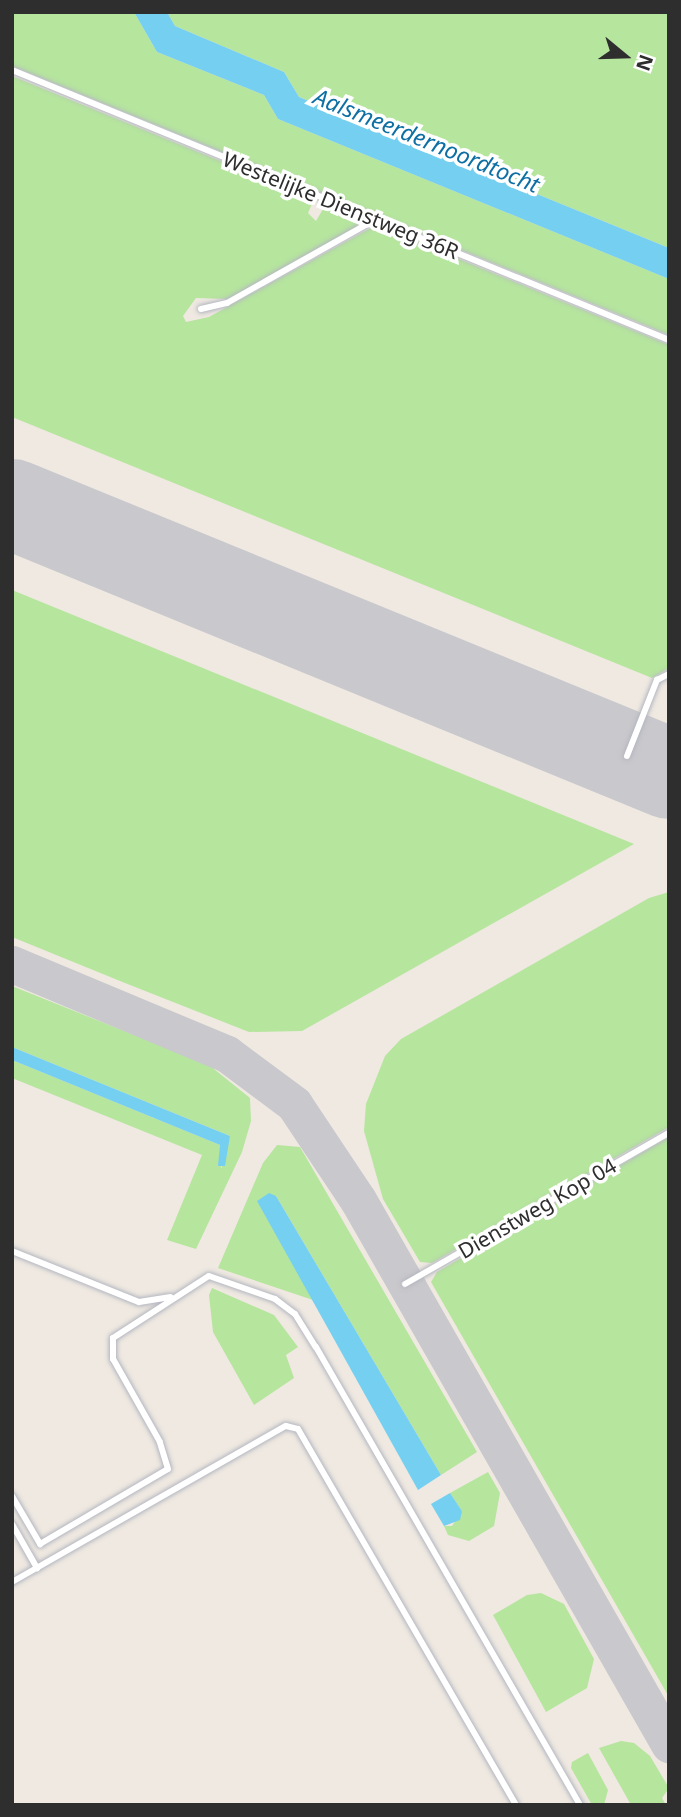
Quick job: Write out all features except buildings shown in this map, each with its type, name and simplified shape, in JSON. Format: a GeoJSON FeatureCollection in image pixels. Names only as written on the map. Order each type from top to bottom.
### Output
{"type":"FeatureCollection","features":[{"type":"Feature","properties":{"kind":"lane","name":"Westelijke Dienstweg 36R"},"geometry":{"type":"LineString","coordinates":[[12,70],[669,340]]}},
{"type":"Feature","properties":{"kind":"lane"},"geometry":{"type":"LineString","coordinates":[[201,309],[227,303],[376,219]]}},
{"type":"Feature","properties":{"kind":"lane"},"geometry":{"type":"LineString","coordinates":[[627,755],[657,680],[669,674]]}},
{"type":"Feature","properties":{"kind":"lane","name":"Dienstweg Kop 04"},"geometry":{"type":"LineString","coordinates":[[405,1284],[669,1133]]}},
{"type":"Feature","properties":{"kind":"lane"},"geometry":{"type":"LineString","coordinates":[[12,1251],[139,1302],[176,1295]]}},
{"type":"Feature","properties":{"kind":"lane"},"geometry":{"type":"LineString","coordinates":[[12,1496],[40,1544],[169,1469],[160,1442],[110,1351],[113,1338],[209,1276],[275,1299],[295,1314],[580,1805]]}},
{"type":"Feature","properties":{"kind":"lane"},"geometry":{"type":"LineString","coordinates":[[12,1582],[286,1426],[298,1429],[516,1805]]}},
{"type":"Feature","properties":{"kind":"lane"},"geometry":{"type":"LineString","coordinates":[[12,1524],[37,1568]]}},
{"type":"Feature","properties":{"kind":"green space"},"geometry":{"type":"Polygon","coordinates":[[[12,12],[134,12],[157,52],[264,95],[278,119],[669,279],[669,335],[12,66],[12,12]]]}},
{"type":"Feature","properties":{"kind":"green space"},"geometry":{"type":"Polygon","coordinates":[[[167,12],[669,12],[669,248],[299,97],[284,72],[175,26],[167,12]]]}},
{"type":"Feature","properties":{"kind":"green space"},"geometry":{"type":"Polygon","coordinates":[[[12,76],[314,199],[308,213],[316,221],[326,204],[359,219],[357,227],[228,299],[196,298],[183,316],[186,322],[209,317],[376,225],[669,345],[669,668],[652,678],[12,417],[12,76]]]}},
{"type":"Feature","properties":{"kind":"green space"},"geometry":{"type":"Polygon","coordinates":[[[12,590],[634,844],[302,1031],[249,1032],[12,937],[12,590]]]}},
{"type":"Feature","properties":{"kind":"green space"},"geometry":{"type":"Polygon","coordinates":[[[669,892],[669,1127],[432,1263],[420,1262],[383,1199],[364,1131],[366,1104],[385,1056],[401,1039],[649,898],[669,892]]]}},
{"type":"Feature","properties":{"kind":"green space"},"geometry":{"type":"Polygon","coordinates":[[[12,986],[209,1065],[250,1098],[251,1121],[242,1152],[196,1249],[167,1240],[202,1155],[12,1078],[12,1060],[220,1145],[221,1169],[230,1136],[12,1047],[12,986]]]}},
{"type":"Feature","properties":{"kind":"green space"},"geometry":{"type":"Polygon","coordinates":[[[669,1137],[669,1697],[431,1282],[437,1272],[669,1137]]]}},
{"type":"Feature","properties":{"kind":"green space"},"geometry":{"type":"Polygon","coordinates":[[[277,1145],[300,1147],[477,1452],[441,1475],[276,1196],[258,1201],[313,1300],[218,1268],[263,1163],[277,1145]]]}},
{"type":"Feature","properties":{"kind":"green space"},"geometry":{"type":"Polygon","coordinates":[[[212,1288],[274,1315],[298,1347],[286,1355],[294,1378],[254,1405],[213,1332],[209,1295],[212,1288]]]}},
{"type":"Feature","properties":{"kind":"green space"},"geometry":{"type":"Polygon","coordinates":[[[488,1472],[500,1493],[494,1526],[469,1541],[448,1535],[444,1526],[452,1526],[462,1511],[450,1493],[488,1472]]]}},
{"type":"Feature","properties":{"kind":"green space"},"geometry":{"type":"Polygon","coordinates":[[[541,1593],[564,1604],[594,1659],[587,1688],[546,1712],[493,1615],[527,1595],[541,1593]]]}},
{"type":"Feature","properties":{"kind":"green space"},"geometry":{"type":"Polygon","coordinates":[[[621,1741],[634,1743],[650,1756],[669,1788],[662,1798],[666,1805],[631,1805],[599,1748],[621,1741]]]}},
{"type":"Feature","properties":{"kind":"green space"},"geometry":{"type":"Polygon","coordinates":[[[588,1753],[608,1790],[604,1805],[592,1805],[571,1768],[572,1762],[588,1753]]]}},
{"type":"Feature","properties":{"kind":"water"},"geometry":{"type":"Polygon","coordinates":[[[134,12],[167,12],[175,26],[284,72],[299,97],[669,248],[669,279],[278,119],[264,95],[157,52],[134,12]]]}},
{"type":"Feature","properties":{"kind":"water"},"geometry":{"type":"Polygon","coordinates":[[[12,1047],[230,1136],[225,1166],[218,1166],[220,1145],[12,1060],[12,1047]]]}},
{"type":"Feature","properties":{"kind":"water"},"geometry":{"type":"Polygon","coordinates":[[[269,1193],[276,1196],[441,1475],[418,1490],[257,1201],[269,1193]]]}},
{"type":"Feature","properties":{"kind":"water"},"geometry":{"type":"Polygon","coordinates":[[[450,1493],[462,1511],[460,1520],[444,1526],[431,1504],[450,1493]]]}},
{"type":"Feature","properties":{"kind":"taxiway"},"geometry":{"type":"LineString","coordinates":[[12,964],[227,1054],[294,1104],[358,1200],[669,1744]]}},
{"type":"Feature","properties":{"kind":"runway"},"geometry":{"type":"LineString","coordinates":[[12,504],[669,773]]}},
{"type":"Feature","properties":{"kind":"water label","name":"Aalsmeerdernoordtocht"},"geometry":{"type":"Point","coordinates":[427,140]}}]}
